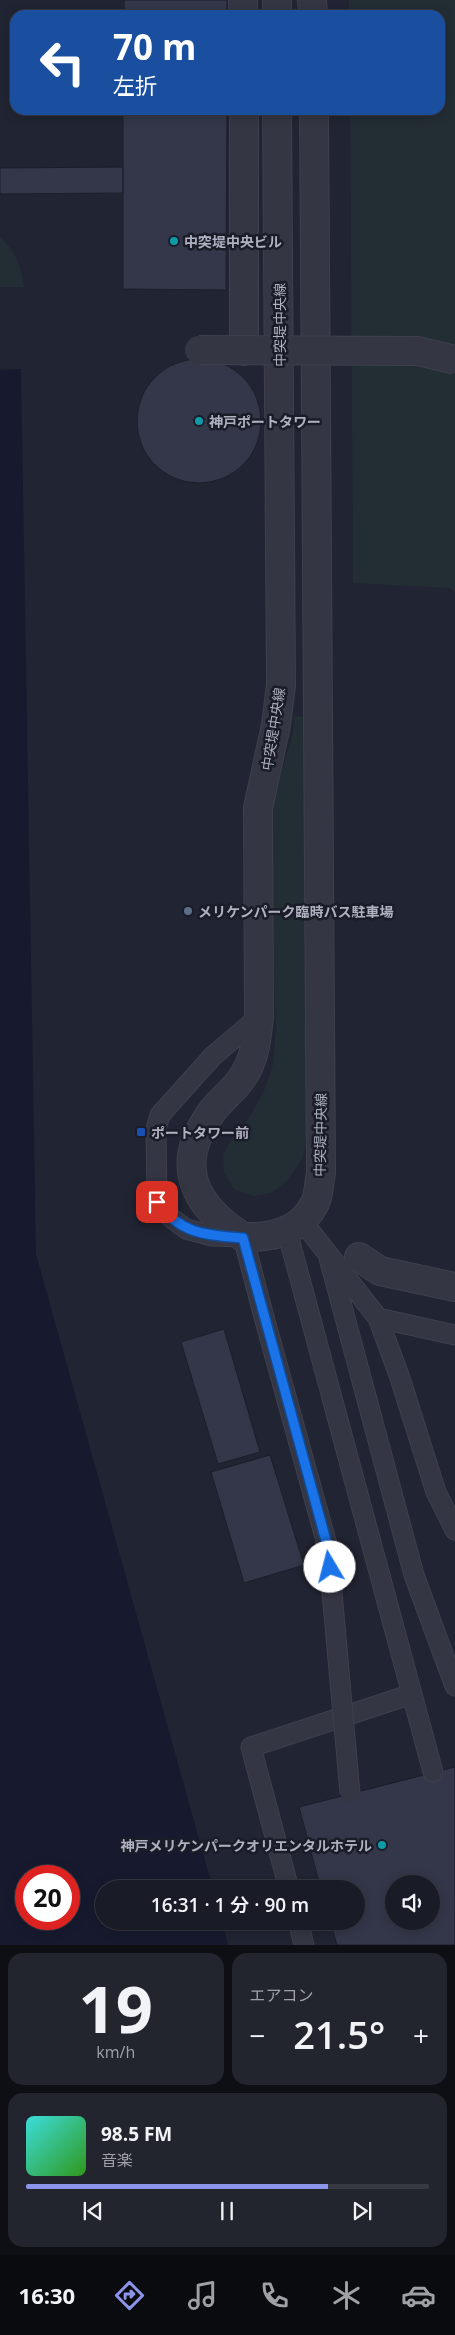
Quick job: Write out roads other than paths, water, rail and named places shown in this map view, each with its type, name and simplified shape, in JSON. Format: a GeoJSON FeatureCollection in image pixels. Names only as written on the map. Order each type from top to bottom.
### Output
{"type":"FeatureCollection","features":[{"type":"Feature","properties":{"kind":"street"},"geometry":{"type":"LineString","coordinates":[[244,115],[244,350]]}},
{"type":"Feature","properties":{"kind":"street","name":"中突堤中央線"},"geometry":{"type":"LineString","coordinates":[[243,1238],[222,1224],[207,1208],[196,1189],[191,1165],[194,1146],[203,1128],[214,1110],[235,1089],[249,1066],[256,1046],[259,1017],[258,808],[276,725],[281,685],[277,115]]}},
{"type":"Feature","properties":{"kind":"street","name":"中突堤中央線"},"geometry":{"type":"LineString","coordinates":[[295,1226],[316,1202],[321,1173],[314,115]]}},
{"type":"Feature","properties":{"kind":"street"},"geometry":{"type":"LineString","coordinates":[[199,350],[418,351],[455,360]]}},
{"type":"Feature","properties":{"kind":"street"},"geometry":{"type":"LineString","coordinates":[[243,1238],[264,1238],[295,1226]]}},
{"type":"Feature","properties":{"kind":"street"},"geometry":{"type":"LineString","coordinates":[[360,1257],[380,1271],[455,1287]]}},
{"type":"Feature","properties":{"kind":"lane"},"geometry":{"type":"LineString","coordinates":[[259,1017],[212,1056],[160,1115],[156,1129],[157,1202],[165,1214],[186,1229],[212,1236],[243,1238],[328,1548],[350,1793]]}},
{"type":"Feature","properties":{"kind":"lane"},"geometry":{"type":"LineString","coordinates":[[295,1226],[330,1258],[378,1318],[400,1378],[436,1492],[455,1530]]}},
{"type":"Feature","properties":{"kind":"lane"},"geometry":{"type":"LineString","coordinates":[[295,1226],[433,1772]]}},
{"type":"Feature","properties":{"kind":"lane"},"geometry":{"type":"LineString","coordinates":[[330,1258],[414,1575],[455,1686]]}},
{"type":"Feature","properties":{"kind":"lane"},"geometry":{"type":"LineString","coordinates":[[378,1318],[455,1335]]}},
{"type":"Feature","properties":{"kind":"lane"},"geometry":{"type":"LineString","coordinates":[[287,1880],[251,1747],[412,1694]]}},
{"type":"Feature","properties":{"kind":"lane"},"geometry":{"type":"LineString","coordinates":[[300,1930],[304,1945]]}},
{"type":"Feature","properties":{"kind":"water"},"geometry":{"type":"Polygon","coordinates":[[[21,369],[36,1254],[210,1880],[95,1880],[95,1930],[224,1930],[228,1945],[0,1945],[0,370],[21,369]]]}},
{"type":"Feature","properties":{"kind":"place","name":"中突堤中央ビル"},"geometry":{"type":"Point","coordinates":[174,241]}},
{"type":"Feature","properties":{"kind":"place","name":"神戸ポートタワー"},"geometry":{"type":"Point","coordinates":[199,421]}},
{"type":"Feature","properties":{"kind":"place","name":"メリケンパーク臨時バス駐車場"},"geometry":{"type":"Point","coordinates":[188,911]}},
{"type":"Feature","properties":{"kind":"place","name":"ポートタワー前"},"geometry":{"type":"Point","coordinates":[141,1132]}},
{"type":"Feature","properties":{"kind":"place","name":"神戸メリケンパークオリエンタルホテル"},"geometry":{"type":"Point","coordinates":[382,1845]}}]}
